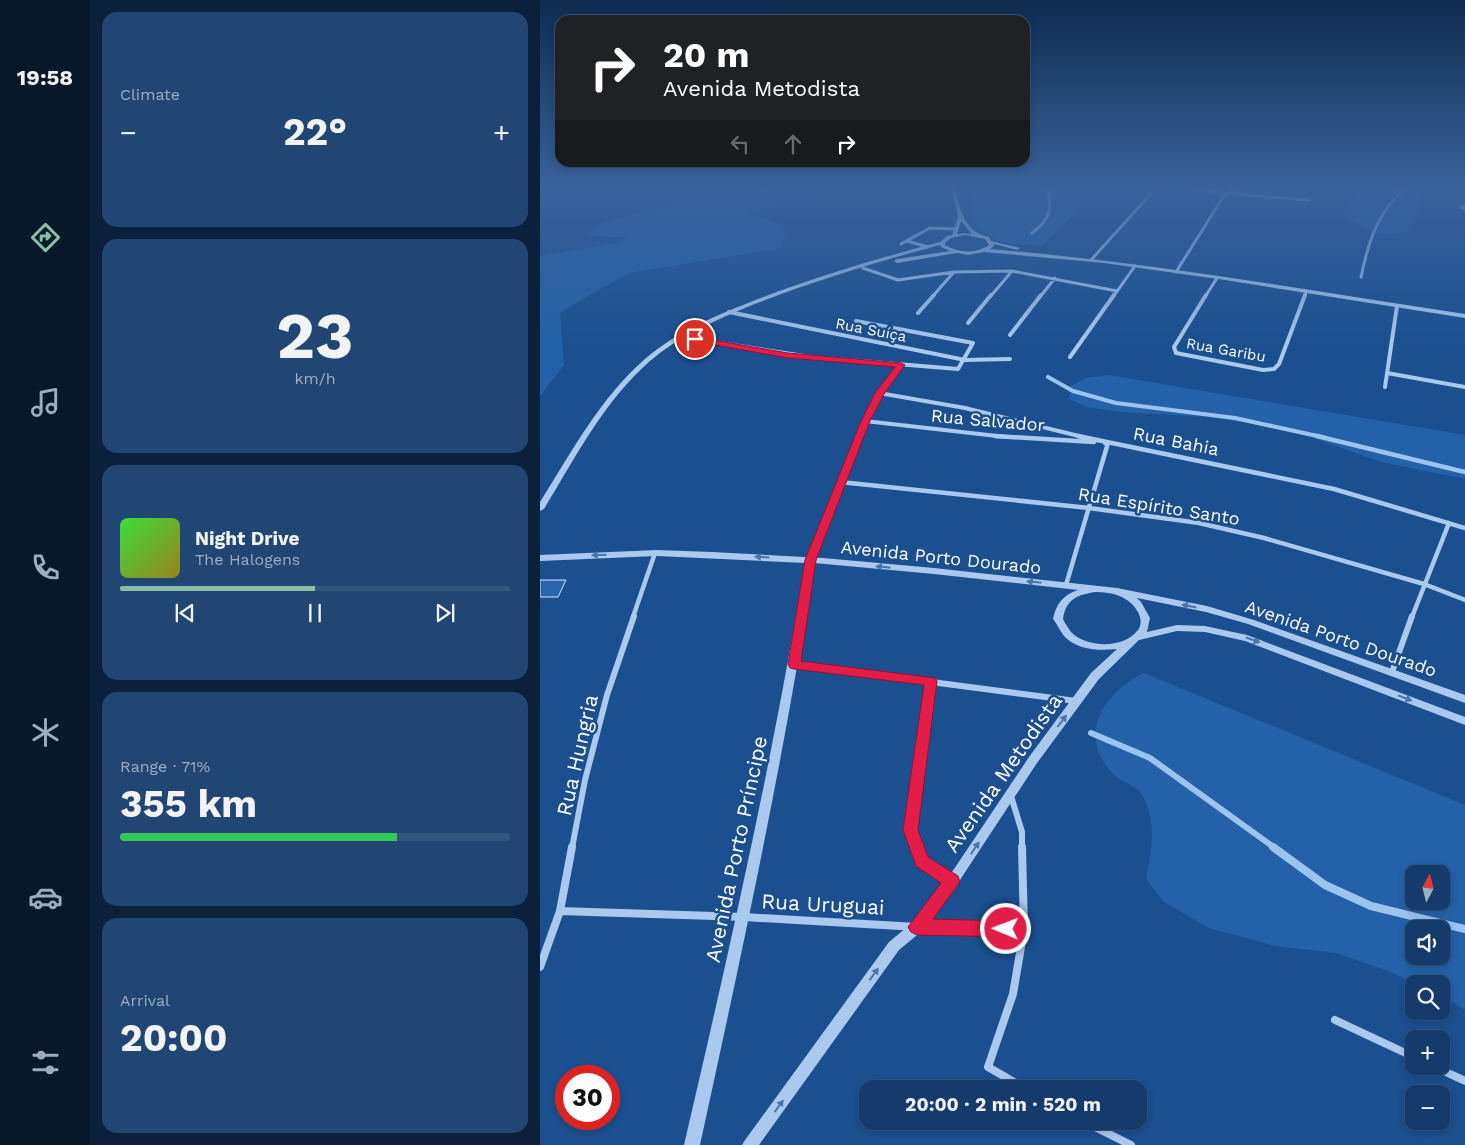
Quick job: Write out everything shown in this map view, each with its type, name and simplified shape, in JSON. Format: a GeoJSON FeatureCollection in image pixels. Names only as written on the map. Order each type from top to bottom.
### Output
{"type":"FeatureCollection","features":[{"type":"Feature","properties":{"kind":"street"},"geometry":{"type":"LineString","coordinates":[[901,244],[906,240]]}},
{"type":"Feature","properties":{"kind":"street"},"geometry":{"type":"LineString","coordinates":[[908,240],[928,247]]}},
{"type":"Feature","properties":{"kind":"street"},"geometry":{"type":"LineString","coordinates":[[540,509],[597,417],[615,395],[636,371],[653,356],[681,337],[729,312],[832,272],[928,247],[945,240]]}},
{"type":"Feature","properties":{"kind":"street"},"geometry":{"type":"LineString","coordinates":[[1092,260],[1109,240]]}},
{"type":"Feature","properties":{"kind":"street"},"geometry":{"type":"LineString","coordinates":[[1176,272],[1195,240]]}},
{"type":"Feature","properties":{"kind":"street"},"geometry":{"type":"LineString","coordinates":[[983,250],[990,247],[992,242],[1046,254]]}},
{"type":"Feature","properties":{"kind":"street"},"geometry":{"type":"LineString","coordinates":[[942,243],[946,248],[957,252]]}},
{"type":"Feature","properties":{"kind":"street"},"geometry":{"type":"LineString","coordinates":[[792,288],[863,268],[919,256],[983,250],[1046,254],[1092,260],[1465,316]]}},
{"type":"Feature","properties":{"kind":"street"},"geometry":{"type":"LineString","coordinates":[[1070,356],[1135,266]]}},
{"type":"Feature","properties":{"kind":"street"},"geometry":{"type":"LineString","coordinates":[[863,268],[898,280],[954,272],[1012,271],[1117,291]]}},
{"type":"Feature","properties":{"kind":"street"},"geometry":{"type":"LineString","coordinates":[[968,323],[1012,271]]}},
{"type":"Feature","properties":{"kind":"street"},"geometry":{"type":"LineString","coordinates":[[918,313],[954,272]]}},
{"type":"Feature","properties":{"kind":"street"},"geometry":{"type":"LineString","coordinates":[[1010,335],[1055,278]]}},
{"type":"Feature","properties":{"kind":"street","name":"Rua Garibu"},"geometry":{"type":"LineString","coordinates":[[1218,278],[1174,347],[1175,352],[1181,355],[1263,370],[1274,369],[1279,364],[1306,292]]}},
{"type":"Feature","properties":{"kind":"street"},"geometry":{"type":"LineString","coordinates":[[1385,387],[1397,306]]}},
{"type":"Feature","properties":{"kind":"street","name":"Rua Suíça"},"geometry":{"type":"LineString","coordinates":[[729,312],[965,360],[1010,359]]}},
{"type":"Feature","properties":{"kind":"street"},"geometry":{"type":"LineString","coordinates":[[681,337],[788,355],[958,369],[973,344],[856,322]]}},
{"type":"Feature","properties":{"kind":"street"},"geometry":{"type":"LineString","coordinates":[[810,560],[866,421],[880,393],[901,365]]}},
{"type":"Feature","properties":{"kind":"street"},"geometry":{"type":"LineString","coordinates":[[1387,373],[1465,387]]}},
{"type":"Feature","properties":{"kind":"street","name":"Rua Bahia"},"geometry":{"type":"LineString","coordinates":[[880,393],[965,408],[1108,443],[1156,450],[1334,489],[1465,528]]}},
{"type":"Feature","properties":{"kind":"street","name":"Rua Salvador"},"geometry":{"type":"LineString","coordinates":[[866,421],[1007,437],[1108,443]]}},
{"type":"Feature","properties":{"kind":"street"},"geometry":{"type":"LineString","coordinates":[[1066,585],[1108,443]]}},
{"type":"Feature","properties":{"kind":"street","name":"Rua Espírito Santo"},"geometry":{"type":"LineString","coordinates":[[840,482],[1090,508],[1199,523],[1424,584],[1465,600]]}},
{"type":"Feature","properties":{"kind":"street"},"geometry":{"type":"LineString","coordinates":[[1392,672],[1424,584],[1449,523]]}},
{"type":"Feature","properties":{"kind":"street","name":"Avenida Porto Dourado"},"geometry":{"type":"LineString","coordinates":[[540,558],[655,553],[810,560],[1099,589]]}},
{"type":"Feature","properties":{"kind":"street","name":"Rua Hungria"},"geometry":{"type":"LineString","coordinates":[[540,967],[560,911],[585,780],[607,695],[655,553]]}},
{"type":"Feature","properties":{"kind":"street","name":"Avenida Porto Príncipe"},"geometry":{"type":"LineString","coordinates":[[692,1145],[744,917],[794,664],[810,560]]}},
{"type":"Feature","properties":{"kind":"street"},"geometry":{"type":"LineString","coordinates":[[1085,590],[1117,591],[1136,601],[1145,615],[1146,623],[1144,630],[1134,640],[1109,648],[1085,645],[1067,634],[1061,627],[1058,612],[1067,598],[1085,590]]}},
{"type":"Feature","properties":{"kind":"street","name":"Avenida Porto Dourado"},"geometry":{"type":"LineString","coordinates":[[1117,591],[1207,609],[1294,637],[1465,699]]}},
{"type":"Feature","properties":{"kind":"street","name":"Avenida Porto Dourado"},"geometry":{"type":"LineString","coordinates":[[1134,640],[1177,628],[1205,629],[1247,638],[1465,721]]}},
{"type":"Feature","properties":{"kind":"street","name":"Avenida Metodista"},"geometry":{"type":"LineString","coordinates":[[750,1145],[894,946],[917,927],[952,882],[1011,795],[1032,760],[1095,676],[1134,640]]}},
{"type":"Feature","properties":{"kind":"street"},"geometry":{"type":"LineString","coordinates":[[794,664],[1076,701]]}},
{"type":"Feature","properties":{"kind":"street"},"geometry":{"type":"LineString","coordinates":[[931,681],[910,830],[922,861],[952,882]]}},
{"type":"Feature","properties":{"kind":"street"},"geometry":{"type":"LineString","coordinates":[[1010,1080],[988,1067],[1012,994],[1024,929],[1022,832],[1011,795]]}},
{"type":"Feature","properties":{"kind":"street","name":"Rua Uruguai"},"geometry":{"type":"LineString","coordinates":[[560,911],[744,917],[917,927],[1024,929]]}},
{"type":"Feature","properties":{"kind":"street"},"geometry":{"type":"LineString","coordinates":[[1335,1020],[1405,1053]]}},
{"type":"Feature","properties":{"kind":"street"},"geometry":{"type":"LineString","coordinates":[[1450,1074],[1465,1081]]}},
{"type":"Feature","properties":{"kind":"street"},"geometry":{"type":"LineString","coordinates":[[1102,1130],[1131,1145]]}},
{"type":"Feature","properties":{"kind":"shaded area"},"geometry":{"type":"Polygon","coordinates":[[[624,240],[784,240],[782,248],[629,273],[560,312],[564,365],[540,396],[540,256],[624,240]]]}},
{"type":"Feature","properties":{"kind":"shaded area"},"geometry":{"type":"Polygon","coordinates":[[[995,240],[1047,240],[1041,246],[995,240]]]}},
{"type":"Feature","properties":{"kind":"shaded area"},"geometry":{"type":"Polygon","coordinates":[[[1109,375],[1465,435],[1465,479],[1381,462],[1308,436],[1259,425],[1207,417],[1119,412],[1087,407],[1069,399],[1071,386],[1086,378],[1109,375]]]}},
{"type":"Feature","properties":{"kind":"shaded area"},"geometry":{"type":"Polygon","coordinates":[[[1144,673],[1465,805],[1465,1010],[1450,1001],[1450,975],[1405,975],[1405,979],[1336,953],[1275,946],[1209,928],[1164,902],[1146,879],[1152,827],[1143,796],[1137,789],[1113,774],[1102,759],[1096,745],[1096,730],[1099,716],[1106,703],[1129,681],[1144,673]]]}},
{"type":"Feature","properties":{"kind":"building"},"geometry":{"type":"Polygon","coordinates":[[[540,580],[566,580],[558,597],[540,597],[540,580]]]}},
{"type":"Feature","properties":{"kind":"waterway"},"geometry":{"type":"LineString","coordinates":[[1361,277],[1371,240]]}},
{"type":"Feature","properties":{"kind":"waterway"},"geometry":{"type":"LineString","coordinates":[[1048,377],[1073,391],[1116,403],[1235,418],[1322,437]]}},
{"type":"Feature","properties":{"kind":"waterway"},"geometry":{"type":"LineString","coordinates":[[1317,436],[1465,472]]}},
{"type":"Feature","properties":{"kind":"waterway"},"geometry":{"type":"LineString","coordinates":[[1091,733],[1150,758],[1275,848]]}},
{"type":"Feature","properties":{"kind":"waterway"},"geometry":{"type":"LineString","coordinates":[[1273,847],[1325,885],[1371,906],[1465,929]]}},
{"type":"Feature","properties":{"kind":"route"},"geometry":{"type":"LineString","coordinates":[[695,339],[770,353],[901,365],[880,393],[866,421],[810,560],[794,664],[931,681],[910,830],[922,861],[952,882],[917,927],[1006,929]]}}]}
